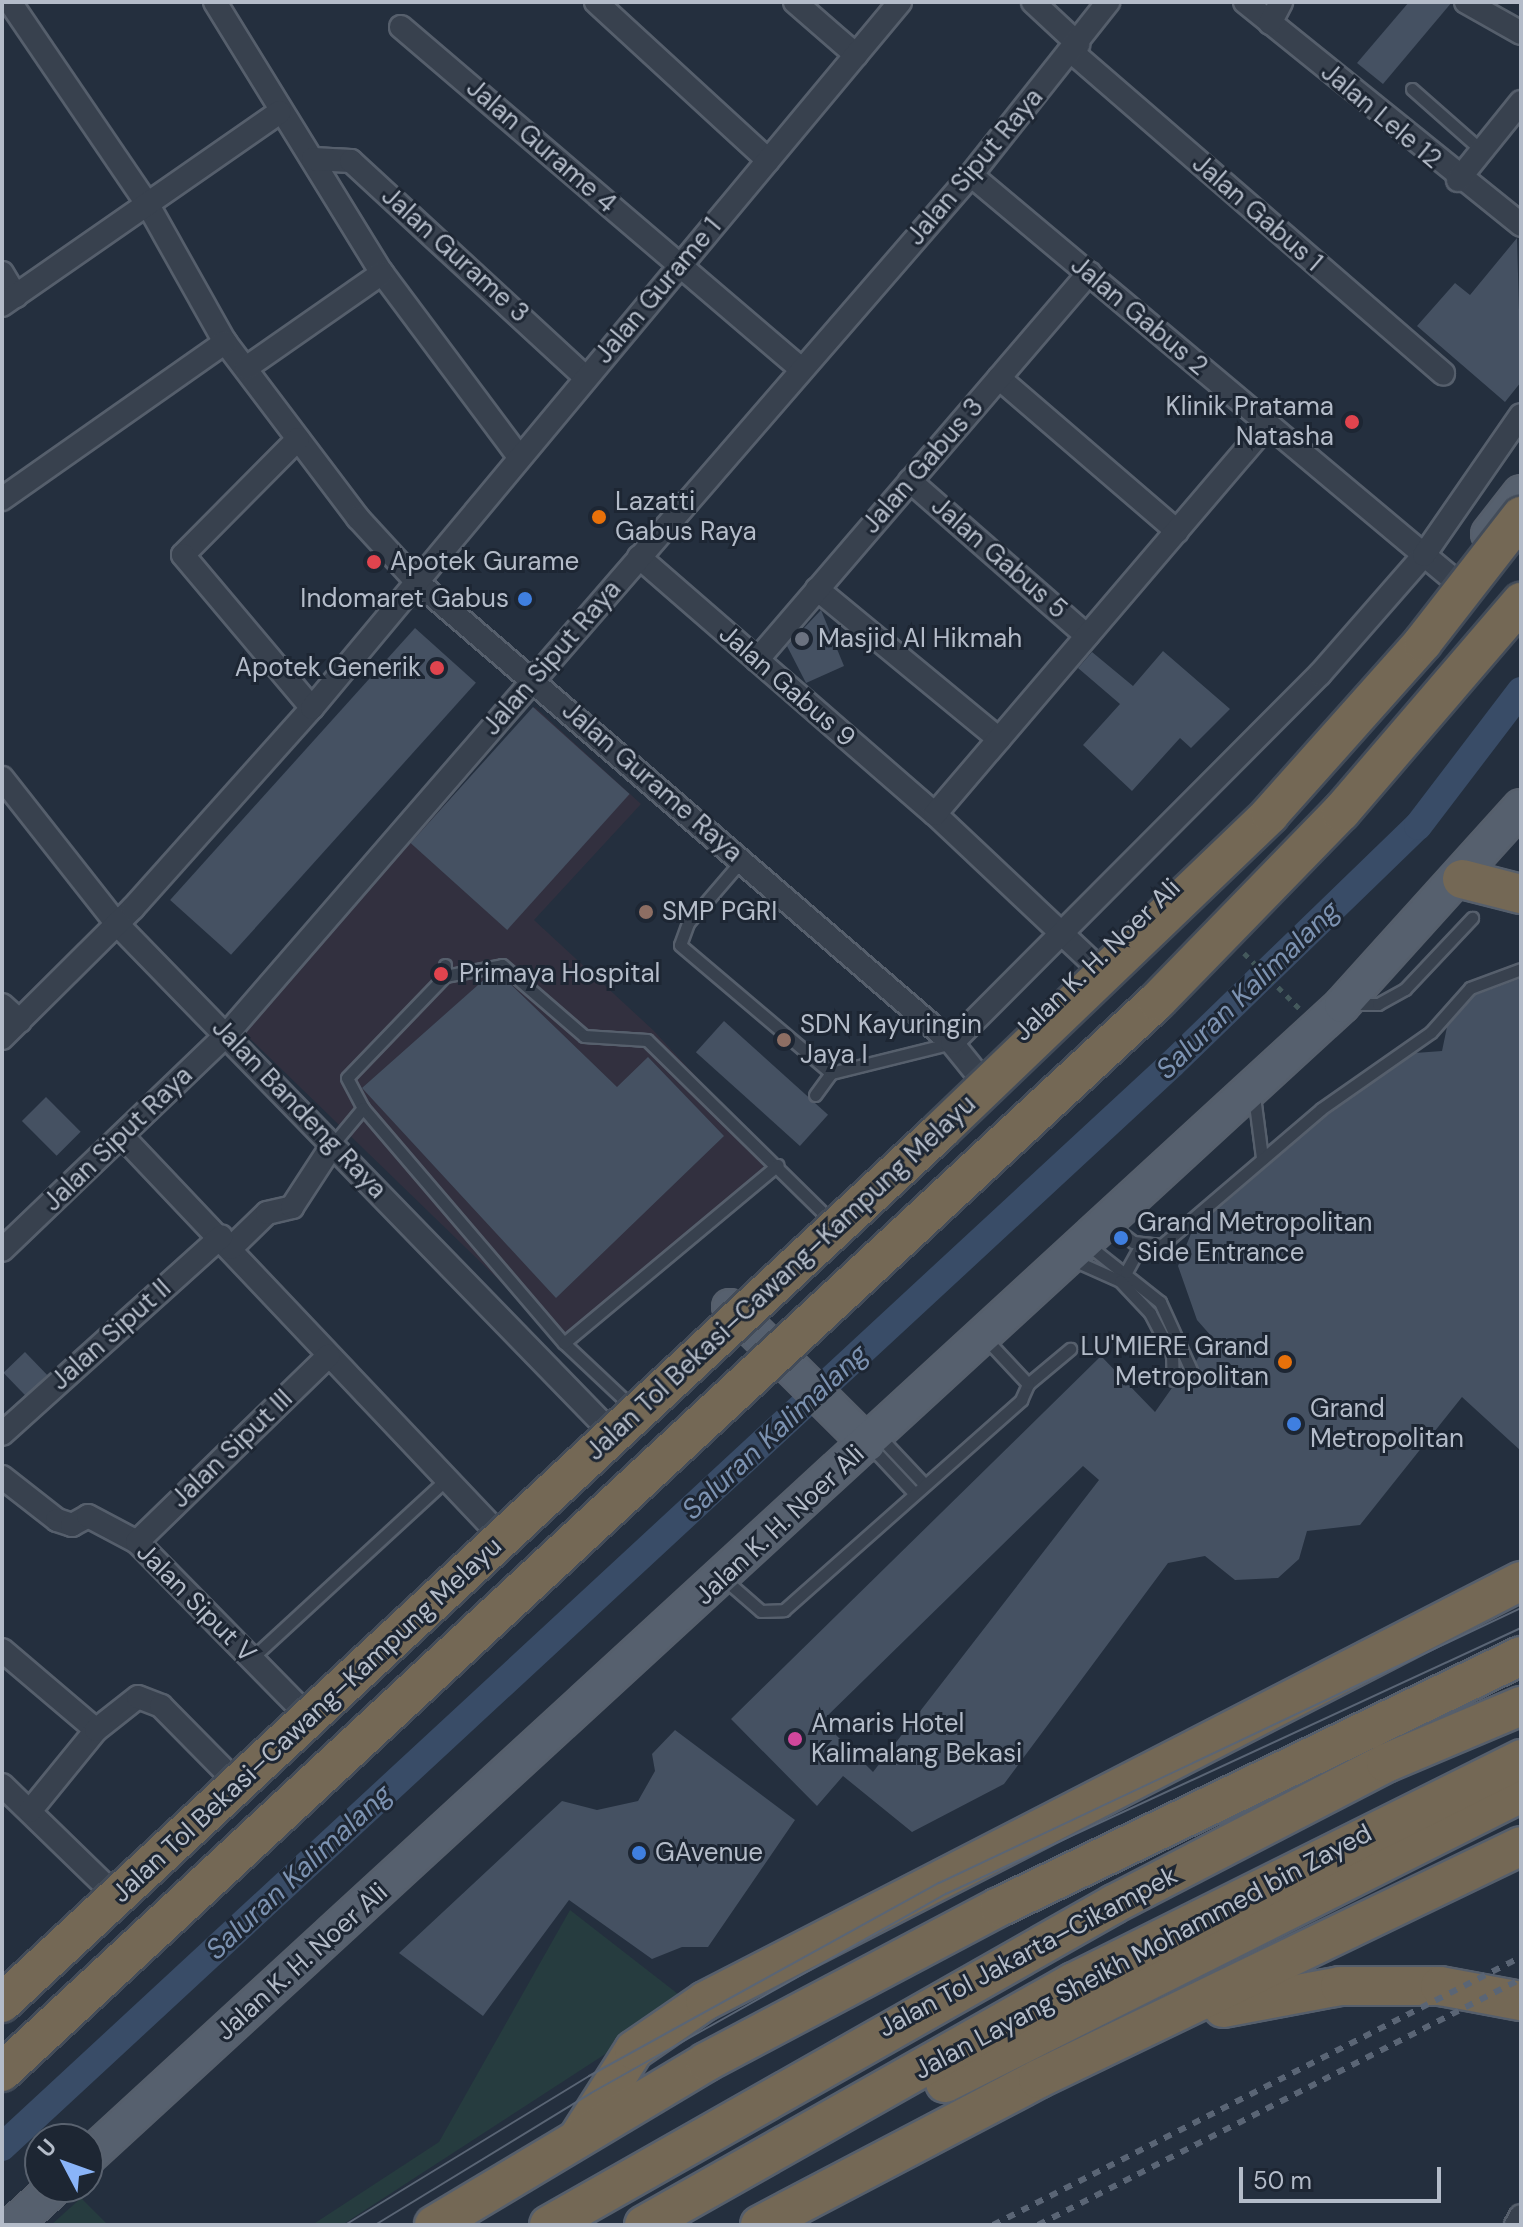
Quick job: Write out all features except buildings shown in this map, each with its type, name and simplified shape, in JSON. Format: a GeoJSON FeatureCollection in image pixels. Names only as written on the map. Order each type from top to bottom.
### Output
{"type":"FeatureCollection","features":[{"type":"Feature","properties":{"kind":"highway","name":"Jalan Tol Bekasi–Cawang–Kampung Melayu"},"geometry":{"type":"LineString","coordinates":[[2,2003],[918,1152],[1270,814],[1423,642],[1521,516]]}},
{"type":"Feature","properties":{"kind":"highway","name":"Jalan Tol Bekasi–Cawang–Kampung Melayu"},"geometry":{"type":"LineString","coordinates":[[2,2072],[1157,1001],[1341,812],[1521,602]]}},
{"type":"Feature","properties":{"kind":"highway"},"geometry":{"type":"LineString","coordinates":[[1462,879],[1521,894]]}},
{"type":"Feature","properties":{"kind":"highway"},"geometry":{"type":"LineString","coordinates":[[580,2135],[634,2050],[705,2001],[1521,1581]]}},
{"type":"Feature","properties":{"kind":"highway"},"geometry":{"type":"LineString","coordinates":[[434,2225],[580,2135],[999,1907],[1521,1656]]}},
{"type":"Feature","properties":{"kind":"highway","name":"Jalan Tol Jakarta–Cikampek"},"geometry":{"type":"LineString","coordinates":[[549,2225],[1114,1904],[1386,1763],[1521,1706]]}},
{"type":"Feature","properties":{"kind":"highway","name":"Jalan Layang Sheikh Mohammed bin Zayed"},"geometry":{"type":"LineString","coordinates":[[644,2225],[1074,1982],[1521,1759]]}},
{"type":"Feature","properties":{"kind":"highway","name":"Jalan Layang Sheikh Mohammed bin Zayed"},"geometry":{"type":"LineString","coordinates":[[694,2225],[1091,2006],[1521,1793]]}},
{"type":"Feature","properties":{"kind":"highway"},"geometry":{"type":"LineString","coordinates":[[760,2225],[1038,2079],[1521,1846]]}},
{"type":"Feature","properties":{"kind":"highway"},"geometry":{"type":"LineString","coordinates":[[1038,2079],[1199,2016],[1297,1990],[1440,1986],[1521,2001]]}},
{"type":"Feature","properties":{"kind":"main road","name":"Jalan K. H. Noer Ali"},"geometry":{"type":"LineString","coordinates":[[2,1980],[620,1418],[826,1216],[1095,965],[1336,720],[1454,580],[1521,493]]}},
{"type":"Feature","properties":{"kind":"main road","name":"Jalan K. H. Noer Ali"},"geometry":{"type":"LineString","coordinates":[[104,2142],[723,1578],[864,1430],[984,1337],[1342,1005],[1517,820]]}},
{"type":"Feature","properties":{"kind":"main road"},"geometry":{"type":"LineString","coordinates":[[737,1301],[864,1430]]}},
{"type":"Feature","properties":{"kind":"main road"},"geometry":{"type":"LineString","coordinates":[[13,2225],[37,2203]]}},
{"type":"Feature","properties":{"kind":"street","name":"Jalan Gurame Raya"},"geometry":{"type":"LineString","coordinates":[[10,2],[148,205],[225,342],[298,439],[416,581],[743,859],[952,1043],[977,1074]]}},
{"type":"Feature","properties":{"kind":"street"},"geometry":{"type":"LineString","coordinates":[[215,2],[382,273],[519,457]]}},
{"type":"Feature","properties":{"kind":"street"},"geometry":{"type":"LineString","coordinates":[[596,2],[768,160]]}},
{"type":"Feature","properties":{"kind":"street"},"geometry":{"type":"LineString","coordinates":[[795,2],[856,55]]}},
{"type":"Feature","properties":{"kind":"street","name":"Jalan Gurame 1"},"geometry":{"type":"LineString","coordinates":[[2,1038],[117,924],[312,708],[900,2]]}},
{"type":"Feature","properties":{"kind":"street","name":"Jalan Gabus 1"},"geometry":{"type":"LineString","coordinates":[[1033,2],[1075,48],[1443,373]]}},
{"type":"Feature","properties":{"kind":"street","name":"Jalan Siput Raya"},"geometry":{"type":"LineString","coordinates":[[2,1250],[227,1034],[800,368],[971,175],[1075,48],[1108,2]]}},
{"type":"Feature","properties":{"kind":"street","name":"Jalan Lele 12"},"geometry":{"type":"LineString","coordinates":[[1245,2],[1458,180],[1521,225]]}},
{"type":"Feature","properties":{"kind":"street"},"geometry":{"type":"LineString","coordinates":[[1270,23],[1281,2]]}},
{"type":"Feature","properties":{"kind":"street"},"geometry":{"type":"LineString","coordinates":[[1466,2],[1521,33]]}},
{"type":"Feature","properties":{"kind":"street","name":"Jalan Gurame 4"},"geometry":{"type":"LineString","coordinates":[[401,27],[800,368]]}},
{"type":"Feature","properties":{"kind":"street"},"geometry":{"type":"LineString","coordinates":[[1458,180],[1521,102]]}},
{"type":"Feature","properties":{"kind":"street"},"geometry":{"type":"LineString","coordinates":[[2,273],[9,300],[280,112]]}},
{"type":"Feature","properties":{"kind":"street","name":"Jalan Gurame 3"},"geometry":{"type":"LineString","coordinates":[[313,159],[351,161],[586,378]]}},
{"type":"Feature","properties":{"kind":"street","name":"Jalan Gabus 2"},"geometry":{"type":"LineString","coordinates":[[971,175],[1454,580]]}},
{"type":"Feature","properties":{"kind":"street"},"geometry":{"type":"LineString","coordinates":[[246,368],[382,273]]}},
{"type":"Feature","properties":{"kind":"street","name":"Jalan Gabus 3"},"geometry":{"type":"LineString","coordinates":[[757,660],[1089,273]]}},
{"type":"Feature","properties":{"kind":"street"},"geometry":{"type":"LineString","coordinates":[[2,499],[225,342]]}},
{"type":"Feature","properties":{"kind":"street"},"geometry":{"type":"LineString","coordinates":[[999,378],[1177,531]]}},
{"type":"Feature","properties":{"kind":"street"},"geometry":{"type":"LineString","coordinates":[[935,814],[1268,424]]}},
{"type":"Feature","properties":{"kind":"street"},"geometry":{"type":"LineString","coordinates":[[952,1043],[1320,674],[1424,555],[1518,424]]}},
{"type":"Feature","properties":{"kind":"street"},"geometry":{"type":"LineString","coordinates":[[298,439],[183,555],[312,708]]}},
{"type":"Feature","properties":{"kind":"street","name":"Jalan Gabus 5"},"geometry":{"type":"LineString","coordinates":[[910,481],[1087,636]]}},
{"type":"Feature","properties":{"kind":"street","name":"Jalan Gabus 9"},"geometry":{"type":"LineString","coordinates":[[639,557],[935,814],[1095,965]]}},
{"type":"Feature","properties":{"kind":"street"},"geometry":{"type":"LineString","coordinates":[[817,589],[999,739]]}},
{"type":"Feature","properties":{"kind":"street","name":"Jalan Bandeng Raya"},"geometry":{"type":"LineString","coordinates":[[2,778],[117,924],[333,1144],[620,1418]]}},
{"type":"Feature","properties":{"kind":"street"},"geometry":{"type":"LineString","coordinates":[[2,1005],[20,1021]]}},
{"type":"Feature","properties":{"kind":"street"},"geometry":{"type":"LineString","coordinates":[[122,1136],[226,1242],[328,1356],[495,1530]]}},
{"type":"Feature","properties":{"kind":"street","name":"Jalan Siput II"},"geometry":{"type":"LineString","coordinates":[[2,1434],[226,1242],[267,1213],[292,1207],[333,1144]]}},
{"type":"Feature","properties":{"kind":"street","name":"Jalan Siput III"},"geometry":{"type":"LineString","coordinates":[[137,1542],[328,1356]]}},
{"type":"Feature","properties":{"kind":"street","name":"Jalan Siput V"},"geometry":{"type":"LineString","coordinates":[[2,1477],[57,1520],[72,1525],[88,1516],[137,1542],[300,1708]]}},
{"type":"Feature","properties":{"kind":"street"},"geometry":{"type":"LineString","coordinates":[[2,1650],[92,1734]]}},
{"type":"Feature","properties":{"kind":"street"},"geometry":{"type":"LineString","coordinates":[[30,1811],[92,1734],[124,1703],[147,1697],[229,1775]]}},
{"type":"Feature","properties":{"kind":"street"},"geometry":{"type":"LineString","coordinates":[[2,1785],[105,1885]]}},
{"type":"Feature","properties":{"kind":"street"},"geometry":{"type":"LineString","coordinates":[[1516,2225],[1521,2216]]}},
{"type":"Feature","properties":{"kind":"lane"},"geometry":{"type":"LineString","coordinates":[[1412,89],[1481,150]]}},
{"type":"Feature","properties":{"kind":"lane"},"geometry":{"type":"LineString","coordinates":[[743,859],[688,923],[680,945],[831,1073]]}},
{"type":"Feature","properties":{"kind":"lane"},"geometry":{"type":"LineString","coordinates":[[1342,1005],[1378,1004],[1405,989],[1472,918]]}},
{"type":"Feature","properties":{"kind":"lane"},"geometry":{"type":"LineString","coordinates":[[620,1418],[564,1343],[363,1108],[347,1078],[445,971],[502,965],[584,1036],[647,1040],[778,1165],[826,1216]]}},
{"type":"Feature","properties":{"kind":"lane"},"geometry":{"type":"LineString","coordinates":[[1087,1241],[1162,1245],[1262,1158],[1397,1050],[1431,1032],[1470,988],[1521,969]]}},
{"type":"Feature","properties":{"kind":"lane"},"geometry":{"type":"LineString","coordinates":[[815,1095],[831,1073],[952,1043]]}},
{"type":"Feature","properties":{"kind":"lane"},"geometry":{"type":"LineString","coordinates":[[1253,1087],[1262,1158]]}},
{"type":"Feature","properties":{"kind":"lane"},"geometry":{"type":"LineString","coordinates":[[333,1144],[363,1108]]}},
{"type":"Feature","properties":{"kind":"lane"},"geometry":{"type":"LineString","coordinates":[[564,1343],[778,1165]]}},
{"type":"Feature","properties":{"kind":"lane"},"geometry":{"type":"LineString","coordinates":[[1087,1241],[1160,1302],[1191,1370]]}},
{"type":"Feature","properties":{"kind":"lane"},"geometry":{"type":"LineString","coordinates":[[1087,1241],[1150,1313],[1172,1355],[1173,1380]]}},
{"type":"Feature","properties":{"kind":"lane"},"geometry":{"type":"LineString","coordinates":[[1126,1272],[1141,1245]]}},
{"type":"Feature","properties":{"kind":"lane"},"geometry":{"type":"LineString","coordinates":[[984,1337],[1028,1384]]}},
{"type":"Feature","properties":{"kind":"lane"},"geometry":{"type":"LineString","coordinates":[[723,1578],[761,1611],[784,1610],[1021,1400],[1028,1384],[1070,1349]]}},
{"type":"Feature","properties":{"kind":"lane"},"geometry":{"type":"LineString","coordinates":[[864,1430],[924,1484]]}},
{"type":"Feature","properties":{"kind":"lane"},"geometry":{"type":"LineString","coordinates":[[864,1430],[914,1493]]}},
{"type":"Feature","properties":{"kind":"lane"},"geometry":{"type":"LineString","coordinates":[[252,1658],[447,1479]]}},
{"type":"Feature","properties":{"kind":"path"},"geometry":{"type":"LineString","coordinates":[[1234,942],[1306,1016]]}},
{"type":"Feature","properties":{"kind":"shaded area","name":"Primaya Hospital"},"geometry":{"type":"Polygon","coordinates":[[[535,707],[641,804],[534,920],[653,1030],[778,1165],[564,1343],[239,1028],[535,707]]]}},
{"type":"Feature","properties":{"kind":"green space"},"geometry":{"type":"Polygon","coordinates":[[[570,1910],[687,2001],[342,2225],[312,2225],[439,2142],[570,1910]]]}},
{"type":"Feature","properties":{"kind":"green space"},"geometry":{"type":"Polygon","coordinates":[[[75,2203],[86,2203],[108,2225],[51,2225],[75,2203]]]}},
{"type":"Feature","properties":{"kind":"waterway","name":"Saluran Kalimalang"},"geometry":{"type":"LineString","coordinates":[[2,2147],[1172,1064],[1418,826],[1521,691]]}},
{"type":"Feature","properties":{"kind":"tram line"},"geometry":{"type":"LineString","coordinates":[[345,2225],[589,2076],[939,1883],[1521,1608]]}},
{"type":"Feature","properties":{"kind":"tram line"},"geometry":{"type":"LineString","coordinates":[[375,2225],[591,2093],[946,1894],[1521,1628]]}},
{"type":"Feature","properties":{"kind":"railway"},"geometry":{"type":"LineString","coordinates":[[993,2225],[1521,1957]]}},
{"type":"Feature","properties":{"kind":"railway"},"geometry":{"type":"LineString","coordinates":[[1038,2225],[1521,1979]]}},
{"type":"Feature","properties":{"kind":"place","name":"Klinik Pratama Natasha"},"geometry":{"type":"Point","coordinates":[1352,422]}},
{"type":"Feature","properties":{"kind":"place","name":"Lazatti Gabus Raya"},"geometry":{"type":"Point","coordinates":[599,517]}},
{"type":"Feature","properties":{"kind":"place","name":"Apotek Gurame"},"geometry":{"type":"Point","coordinates":[374,562]}},
{"type":"Feature","properties":{"kind":"place","name":"Indomaret Gabus"},"geometry":{"type":"Point","coordinates":[525,599]}},
{"type":"Feature","properties":{"kind":"place","name":"Masjid Al Hikmah"},"geometry":{"type":"Point","coordinates":[802,639]}},
{"type":"Feature","properties":{"kind":"place","name":"Apotek Generik"},"geometry":{"type":"Point","coordinates":[437,668]}},
{"type":"Feature","properties":{"kind":"place","name":"SMP PGRI"},"geometry":{"type":"Point","coordinates":[646,912]}},
{"type":"Feature","properties":{"kind":"place","name":"Primaya Hospital"},"geometry":{"type":"Point","coordinates":[441,974]}},
{"type":"Feature","properties":{"kind":"place","name":"SDN Kayuringin Jaya I"},"geometry":{"type":"Point","coordinates":[784,1040]}},
{"type":"Feature","properties":{"kind":"place","name":"Grand Metropolitan Side Entrance"},"geometry":{"type":"Point","coordinates":[1121,1238]}},
{"type":"Feature","properties":{"kind":"place","name":"LU'MIERE Grand Metropolitan"},"geometry":{"type":"Point","coordinates":[1285,1362]}},
{"type":"Feature","properties":{"kind":"place","name":"Grand Metropolitan"},"geometry":{"type":"Point","coordinates":[1294,1424]}},
{"type":"Feature","properties":{"kind":"place","name":"Amaris Hotel Kalimalang Bekasi"},"geometry":{"type":"Point","coordinates":[795,1739]}},
{"type":"Feature","properties":{"kind":"place","name":"GAvenue"},"geometry":{"type":"Point","coordinates":[639,1853]}}]}
